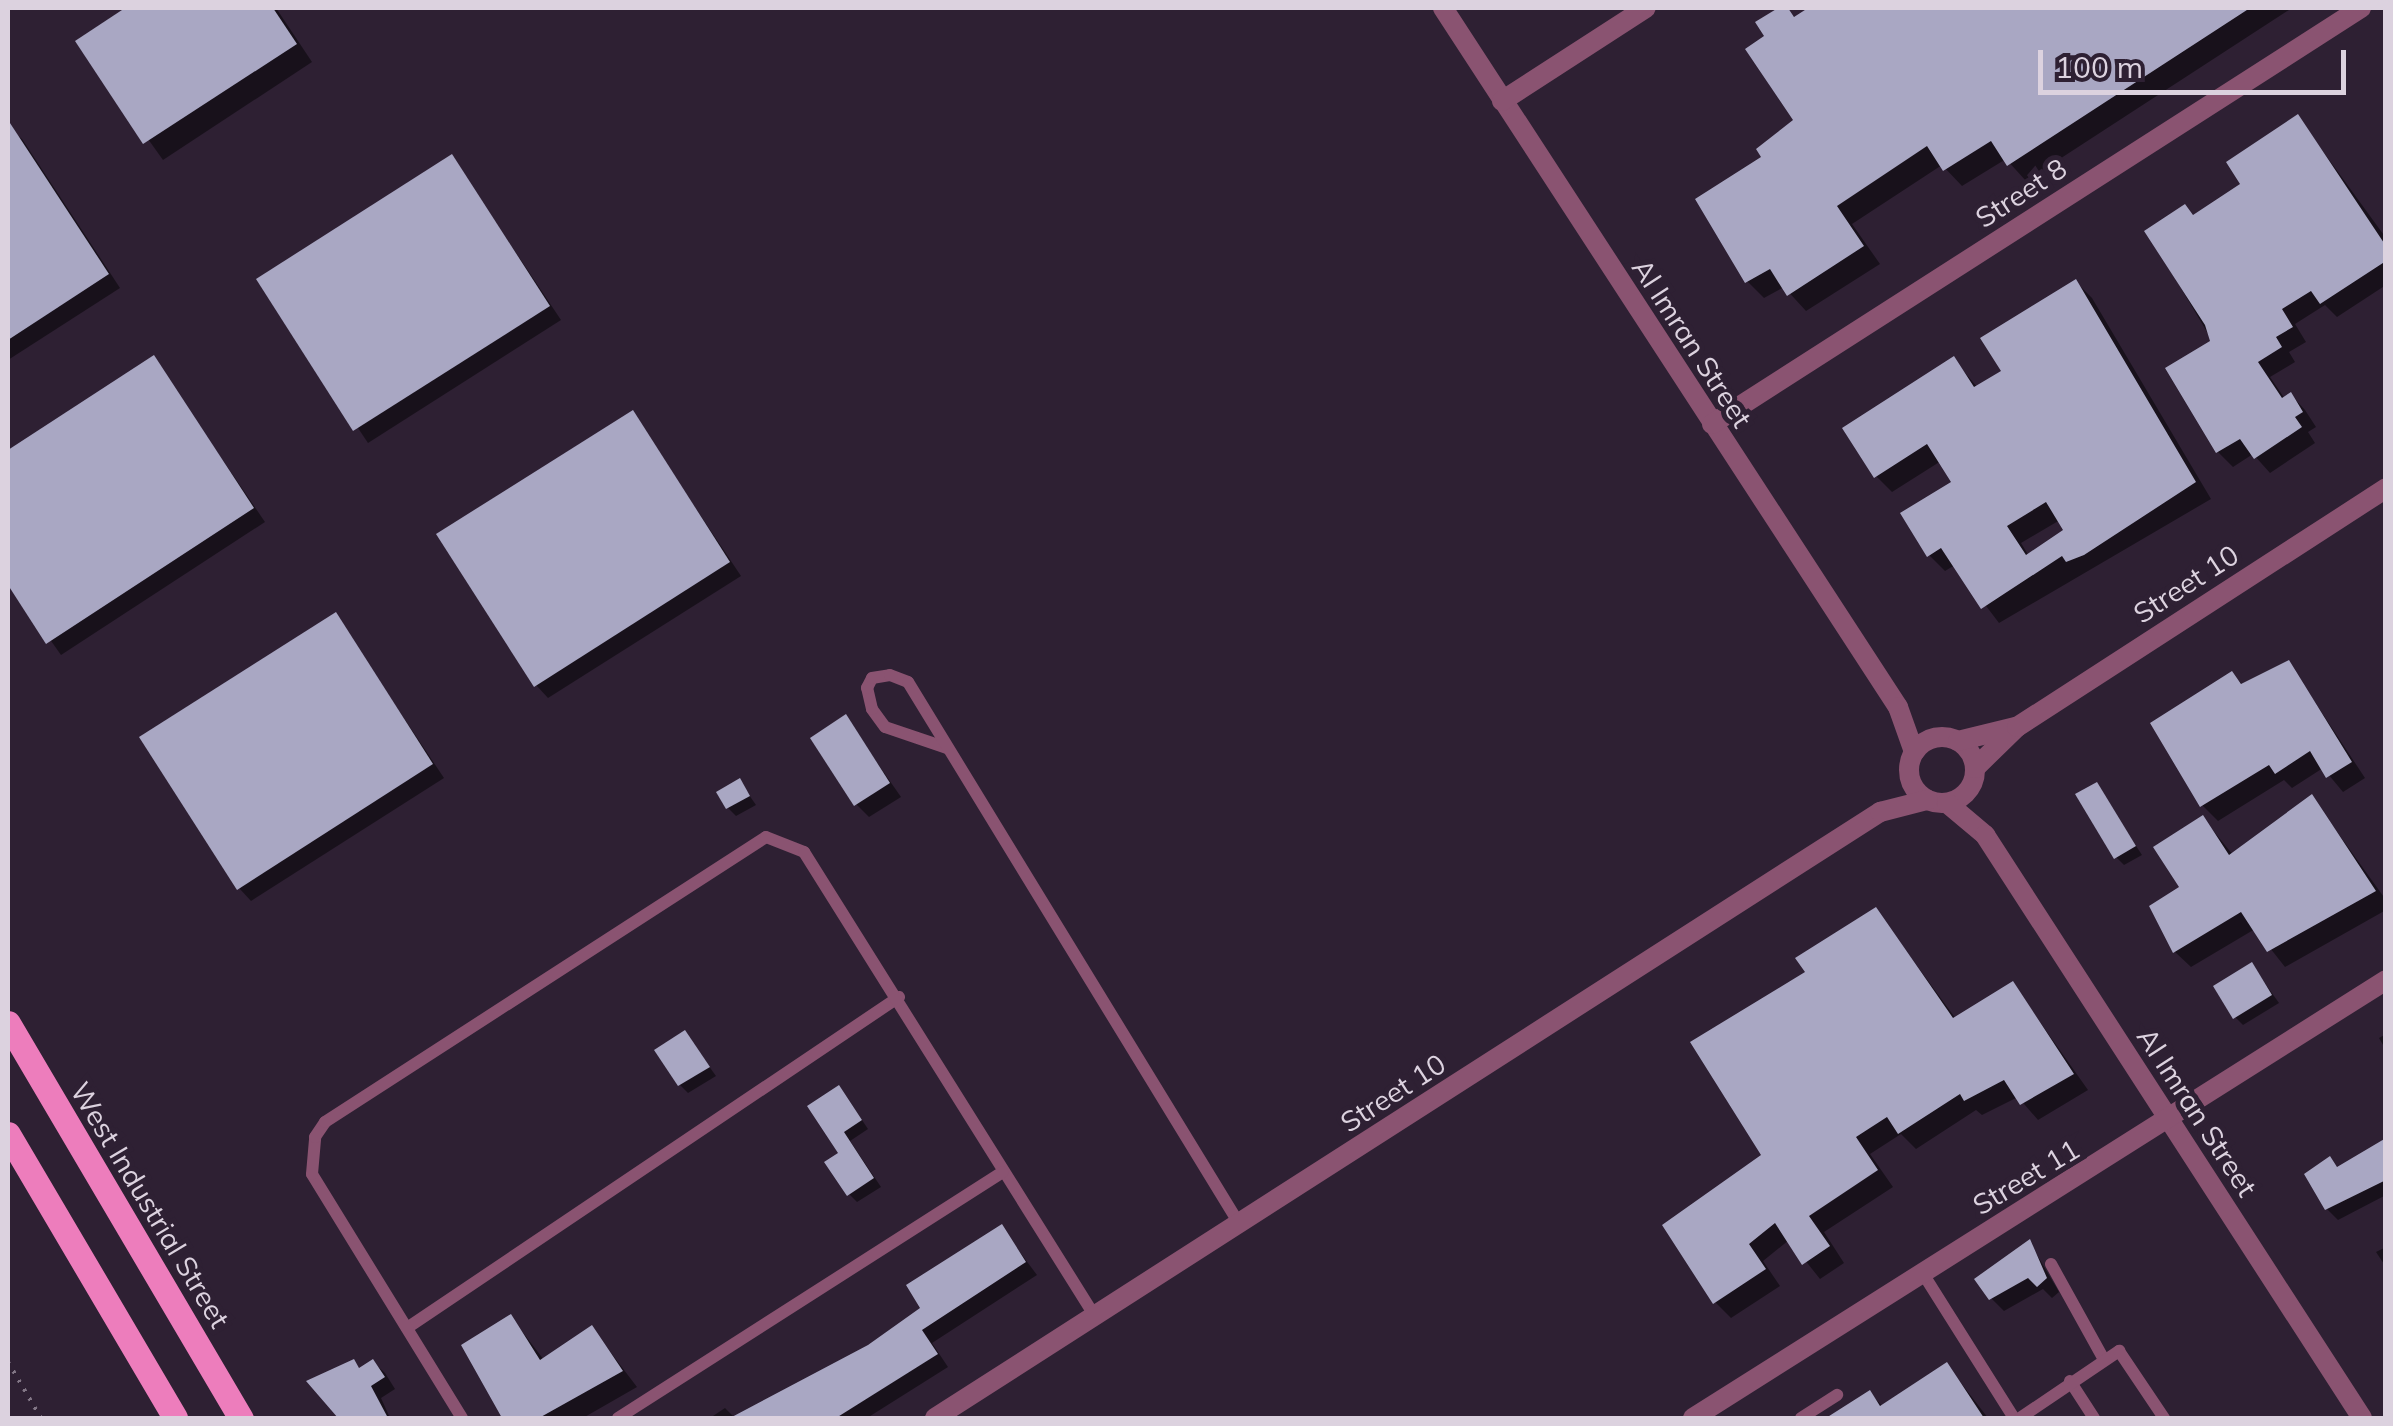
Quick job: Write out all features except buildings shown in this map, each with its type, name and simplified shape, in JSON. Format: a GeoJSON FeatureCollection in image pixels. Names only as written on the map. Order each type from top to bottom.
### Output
{"type":"FeatureCollection","features":[{"type":"Feature","properties":{"kind":"main road","name":"West Industrial Street"},"geometry":{"type":"LineString","coordinates":[[8,1023],[240,1418]]}},
{"type":"Feature","properties":{"kind":"main road"},"geometry":{"type":"LineString","coordinates":[[8,1134],[175,1418]]}},
{"type":"Feature","properties":{"kind":"street","name":"Al Imran Street"},"geometry":{"type":"LineString","coordinates":[[1442,8],[1898,707],[1911,762],[1937,801],[1985,835],[2362,1418]]}},
{"type":"Feature","properties":{"kind":"street"},"geometry":{"type":"LineString","coordinates":[[1502,101],[1646,8]]}},
{"type":"Feature","properties":{"kind":"street","name":"Street 8"},"geometry":{"type":"LineString","coordinates":[[1712,424],[2360,8]]}},
{"type":"Feature","properties":{"kind":"street","name":"Street 10"},"geometry":{"type":"LineString","coordinates":[[935,1418],[1880,812],[1937,801],[1974,776],[2017,727],[2386,488]]}},
{"type":"Feature","properties":{"kind":"street","name":"Al Imran Street"},"geometry":{"type":"LineString","coordinates":[[1898,707],[1950,739],[1974,776],[1985,835]]}},
{"type":"Feature","properties":{"kind":"street","name":"Street 10"},"geometry":{"type":"LineString","coordinates":[[1880,812],[1911,762],[1950,739],[2017,727]]}},
{"type":"Feature","properties":{"kind":"street","name":"Street 11"},"geometry":{"type":"LineString","coordinates":[[1694,1418],[1922,1272],[2170,1122],[2386,980]]}},
{"type":"Feature","properties":{"kind":"lane"},"geometry":{"type":"LineString","coordinates":[[948,748],[886,727],[872,709],[866,688],[872,678],[890,675],[908,682],[1240,1225]]}},
{"type":"Feature","properties":{"kind":"lane"},"geometry":{"type":"LineString","coordinates":[[462,1418],[312,1174],[310,1155],[324,1122],[766,837],[804,852],[1096,1318]]}},
{"type":"Feature","properties":{"kind":"lane"},"geometry":{"type":"LineString","coordinates":[[407,1328],[898,997]]}},
{"type":"Feature","properties":{"kind":"lane"},"geometry":{"type":"LineString","coordinates":[[618,1418],[1002,1172]]}},
{"type":"Feature","properties":{"kind":"lane"},"geometry":{"type":"LineString","coordinates":[[2052,1264],[2103,1358]]}},
{"type":"Feature","properties":{"kind":"lane"},"geometry":{"type":"LineString","coordinates":[[1922,1272],[2017,1418],[2103,1358],[2124,1353],[2164,1418]]}},
{"type":"Feature","properties":{"kind":"lane"},"geometry":{"type":"LineString","coordinates":[[2070,1380],[2094,1418]]}},
{"type":"Feature","properties":{"kind":"lane"},"geometry":{"type":"LineString","coordinates":[[1801,1418],[1837,1395]]}},
{"type":"Feature","properties":{"kind":"path"},"geometry":{"type":"LineString","coordinates":[[8,1362],[41,1418]]}}]}
